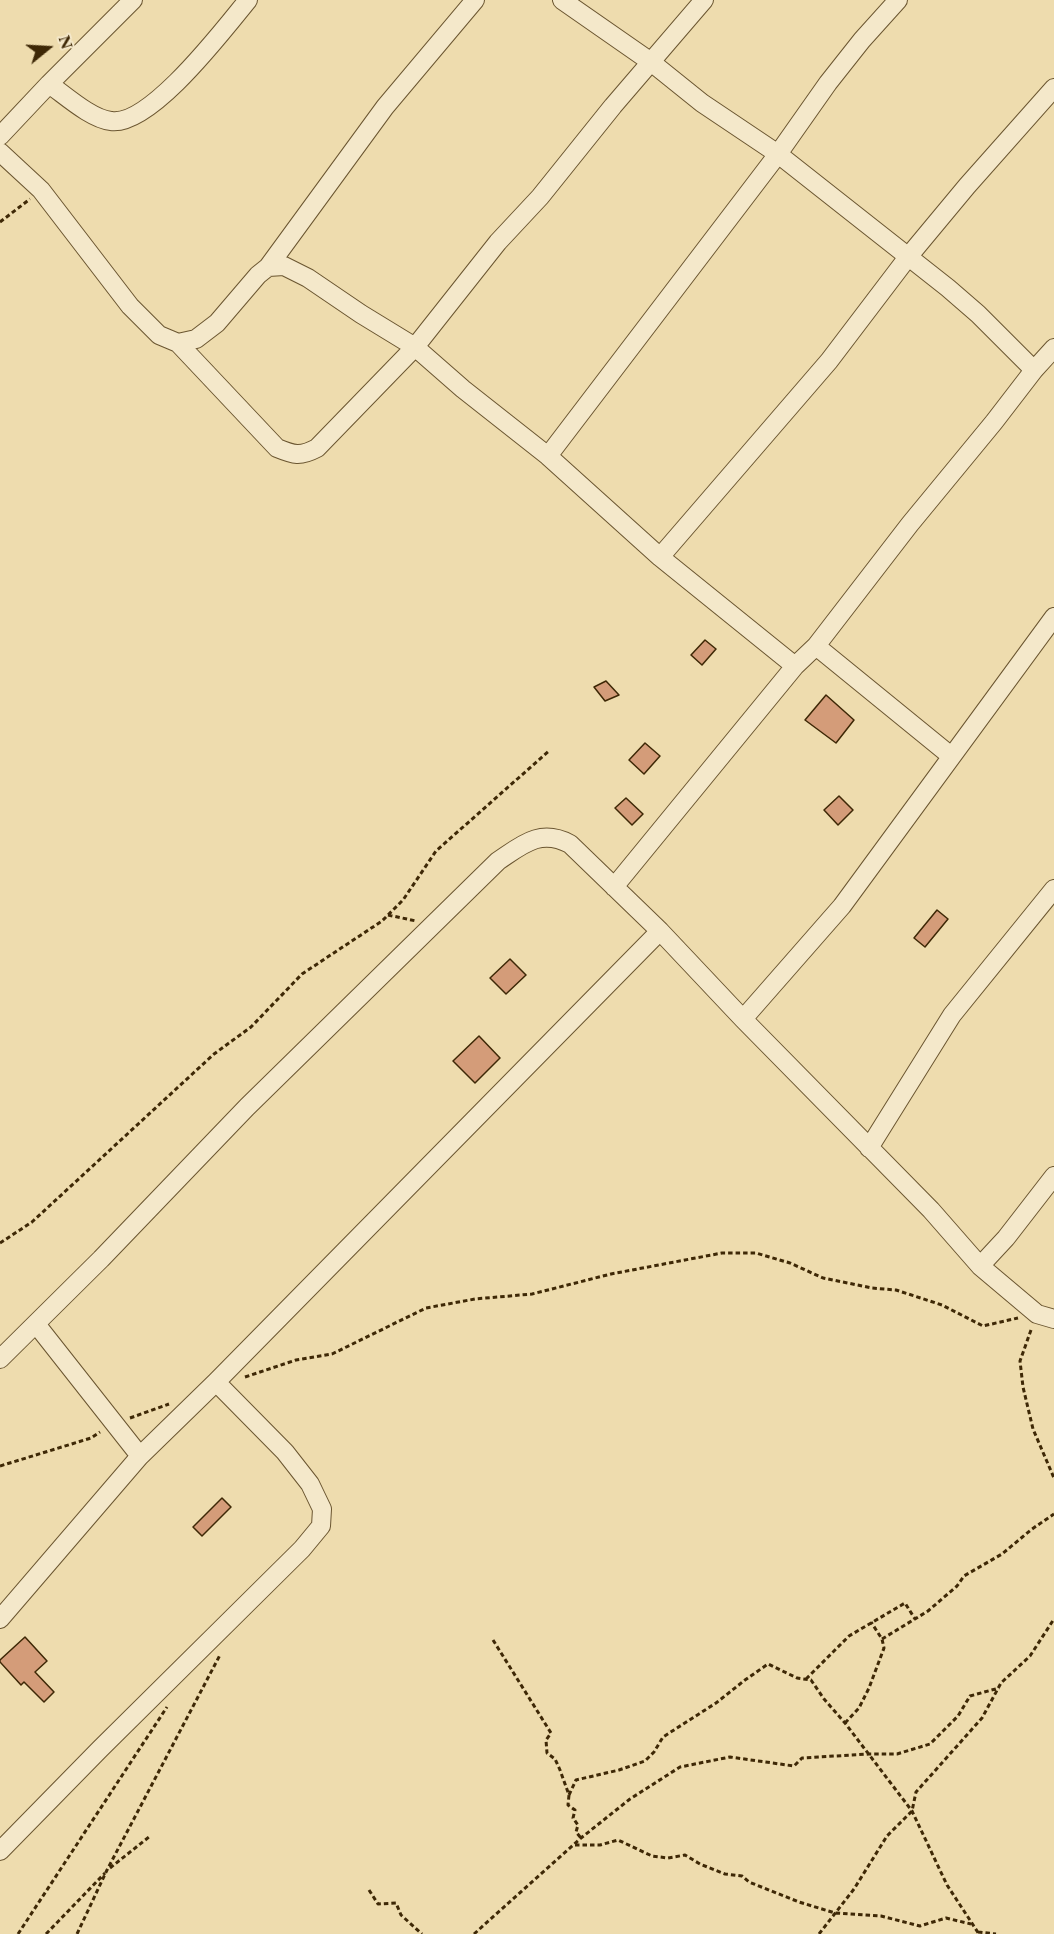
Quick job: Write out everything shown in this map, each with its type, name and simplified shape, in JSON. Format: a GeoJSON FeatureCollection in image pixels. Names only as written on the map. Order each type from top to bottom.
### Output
{"type":"FeatureCollection","features":[{"type":"Feature","properties":{"kind":"street"},"geometry":{"type":"LineString","coordinates":[[0,136],[133,0]]}},
{"type":"Feature","properties":{"kind":"street"},"geometry":{"type":"LineString","coordinates":[[49,84],[100,119],[114,122],[130,119],[151,106],[189,70],[248,0]]}},
{"type":"Feature","properties":{"kind":"street"},"geometry":{"type":"LineString","coordinates":[[178,343],[196,339],[217,323],[258,274],[268,267],[385,107],[475,0]]}},
{"type":"Feature","properties":{"kind":"street"},"geometry":{"type":"LineString","coordinates":[[562,0],[651,62],[702,103],[777,154],[978,314],[1034,370]]}},
{"type":"Feature","properties":{"kind":"street"},"geometry":{"type":"LineString","coordinates":[[0,152],[41,190],[130,306],[159,335],[178,343],[277,448],[293,455],[307,453],[317,448],[415,347],[498,242],[540,196],[705,0]]}},
{"type":"Feature","properties":{"kind":"street"},"geometry":{"type":"LineString","coordinates":[[548,456],[777,154],[828,83],[898,0]]}},
{"type":"Feature","properties":{"kind":"street"},"geometry":{"type":"LineString","coordinates":[[660,557],[830,362],[908,257],[1054,88]]}},
{"type":"Feature","properties":{"kind":"street"},"geometry":{"type":"LineString","coordinates":[[268,267],[284,266],[308,278],[415,347],[548,456],[660,557],[795,666]]}},
{"type":"Feature","properties":{"kind":"street"},"geometry":{"type":"LineString","coordinates":[[614,887],[795,666],[816,646],[1034,370],[1054,348]]}},
{"type":"Feature","properties":{"kind":"street"},"geometry":{"type":"LineString","coordinates":[[742,1019],[842,906],[1054,616]]}},
{"type":"Feature","properties":{"kind":"street"},"geometry":{"type":"LineString","coordinates":[[816,646],[951,756]]}},
{"type":"Feature","properties":{"kind":"street"},"geometry":{"type":"LineString","coordinates":[[0,1359],[101,1259],[247,1107],[432,924],[498,861],[528,841],[538,838],[561,839],[570,844],[660,931],[742,1019],[931,1210],[980,1266],[1046,1317]]}},
{"type":"Feature","properties":{"kind":"street"},"geometry":{"type":"LineString","coordinates":[[869,1148],[952,1015],[1054,889]]}},
{"type":"Feature","properties":{"kind":"street"},"geometry":{"type":"LineString","coordinates":[[0,1619],[140,1456],[216,1382],[660,931]]}},
{"type":"Feature","properties":{"kind":"street"},"geometry":{"type":"LineString","coordinates":[[980,1266],[1006,1238],[1054,1176]]}},
{"type":"Feature","properties":{"kind":"street"},"geometry":{"type":"LineString","coordinates":[[36,1324],[140,1456]]}},
{"type":"Feature","properties":{"kind":"street"},"geometry":{"type":"LineString","coordinates":[[0,1851],[116,1732],[302,1548],[321,1526],[322,1509],[310,1484],[285,1452],[216,1382]]}},
{"type":"Feature","properties":{"kind":"path"},"geometry":{"type":"LineString","coordinates":[[0,222],[41,190]]}},
{"type":"Feature","properties":{"kind":"path"},"geometry":{"type":"LineString","coordinates":[[0,1243],[32,1222],[179,1085],[214,1054],[250,1027],[302,974],[382,921],[403,900],[436,851],[550,750]]}},
{"type":"Feature","properties":{"kind":"path"},"geometry":{"type":"LineString","coordinates":[[388,915],[432,924]]}},
{"type":"Feature","properties":{"kind":"path"},"geometry":{"type":"LineString","coordinates":[[242,1378],[296,1360],[332,1354],[426,1308],[475,1299],[532,1294],[611,1274],[722,1253],[756,1253],[790,1263],[823,1278],[872,1288],[896,1290],[942,1305],[983,1326],[1046,1317]]}},
{"type":"Feature","properties":{"kind":"path"},"geometry":{"type":"LineString","coordinates":[[1046,1317],[1020,1361],[1023,1387],[1033,1429],[1054,1478]]}},
{"type":"Feature","properties":{"kind":"path"},"geometry":{"type":"LineString","coordinates":[[0,1466],[91,1438],[115,1424],[173,1402]]}},
{"type":"Feature","properties":{"kind":"path"},"geometry":{"type":"LineString","coordinates":[[882,1639],[928,1611],[957,1586],[964,1576],[1002,1554],[1054,1514]]}},
{"type":"Feature","properties":{"kind":"path"},"geometry":{"type":"LineString","coordinates":[[806,1679],[849,1636],[904,1603],[915,1619]]}},
{"type":"Feature","properties":{"kind":"path"},"geometry":{"type":"LineString","coordinates":[[819,1934],[854,1889],[887,1836],[912,1811],[916,1792],[982,1718],[1002,1683],[1030,1656],[1054,1619]]}},
{"type":"Feature","properties":{"kind":"path"},"geometry":{"type":"LineString","coordinates":[[845,1723],[859,1708],[884,1648],[882,1639],[871,1622]]}},
{"type":"Feature","properties":{"kind":"path"},"geometry":{"type":"LineString","coordinates":[[493,1640],[550,1733],[546,1740],[547,1753],[558,1764],[569,1796]]}},
{"type":"Feature","properties":{"kind":"path"},"geometry":{"type":"LineString","coordinates":[[77,1934],[107,1870],[220,1654]]}},
{"type":"Feature","properties":{"kind":"path"},"geometry":{"type":"LineString","coordinates":[[581,1838],[576,1832],[578,1825],[573,1818],[575,1810],[568,1805],[576,1780],[620,1770],[645,1761],[663,1737],[716,1703],[768,1664],[797,1678],[811,1680],[824,1700],[845,1723],[912,1811],[947,1885],[979,1933],[996,1934]]}},
{"type":"Feature","properties":{"kind":"path"},"geometry":{"type":"LineString","coordinates":[[474,1934],[581,1838],[630,1799],[680,1767],[730,1756],[794,1766],[801,1758],[897,1754],[930,1744],[958,1716],[970,1696],[999,1688]]}},
{"type":"Feature","properties":{"kind":"path"},"geometry":{"type":"LineString","coordinates":[[18,1934],[169,1704]]}},
{"type":"Feature","properties":{"kind":"path"},"geometry":{"type":"LineString","coordinates":[[46,1934],[107,1870],[149,1837]]}},
{"type":"Feature","properties":{"kind":"path"},"geometry":{"type":"LineString","coordinates":[[575,1845],[600,1845],[618,1840],[652,1856],[668,1858],[685,1855],[724,1874],[741,1876],[749,1882],[799,1902],[835,1913],[881,1916],[920,1926],[946,1918],[973,1924]]}},
{"type":"Feature","properties":{"kind":"path"},"geometry":{"type":"LineString","coordinates":[[369,1890],[378,1904],[396,1903],[401,1915],[422,1934]]}},
{"type":"Feature","properties":{"kind":"building"},"geometry":{"type":"Polygon","coordinates":[[[705,640],[716,649],[702,665],[691,655],[705,640]]]}},
{"type":"Feature","properties":{"kind":"building"},"geometry":{"type":"Polygon","coordinates":[[[606,681],[619,695],[605,701],[594,687],[606,681]]]}},
{"type":"Feature","properties":{"kind":"building"},"geometry":{"type":"Polygon","coordinates":[[[826,695],[854,720],[836,743],[805,720],[826,695]]]}},
{"type":"Feature","properties":{"kind":"building"},"geometry":{"type":"Polygon","coordinates":[[[645,743],[660,756],[644,774],[629,760],[645,743]]]}},
{"type":"Feature","properties":{"kind":"building"},"geometry":{"type":"Polygon","coordinates":[[[839,796],[853,810],[838,825],[824,810],[839,796]]]}},
{"type":"Feature","properties":{"kind":"building"},"geometry":{"type":"Polygon","coordinates":[[[626,798],[643,814],[632,825],[615,808],[626,798]]]}},
{"type":"Feature","properties":{"kind":"building"},"geometry":{"type":"Polygon","coordinates":[[[937,910],[948,919],[925,947],[914,938],[937,910]]]}},
{"type":"Feature","properties":{"kind":"building"},"geometry":{"type":"Polygon","coordinates":[[[510,959],[526,975],[506,994],[490,978],[510,959]]]}},
{"type":"Feature","properties":{"kind":"building"},"geometry":{"type":"Polygon","coordinates":[[[479,1036],[500,1058],[475,1083],[453,1061],[479,1036]]]}},
{"type":"Feature","properties":{"kind":"building"},"geometry":{"type":"Polygon","coordinates":[[[222,1498],[231,1507],[202,1536],[193,1527],[222,1498]]]}},
{"type":"Feature","properties":{"kind":"building"},"geometry":{"type":"Polygon","coordinates":[[[25,1637],[47,1661],[35,1672],[54,1692],[44,1702],[24,1682],[21,1685],[0,1662],[25,1637]]]}}]}
